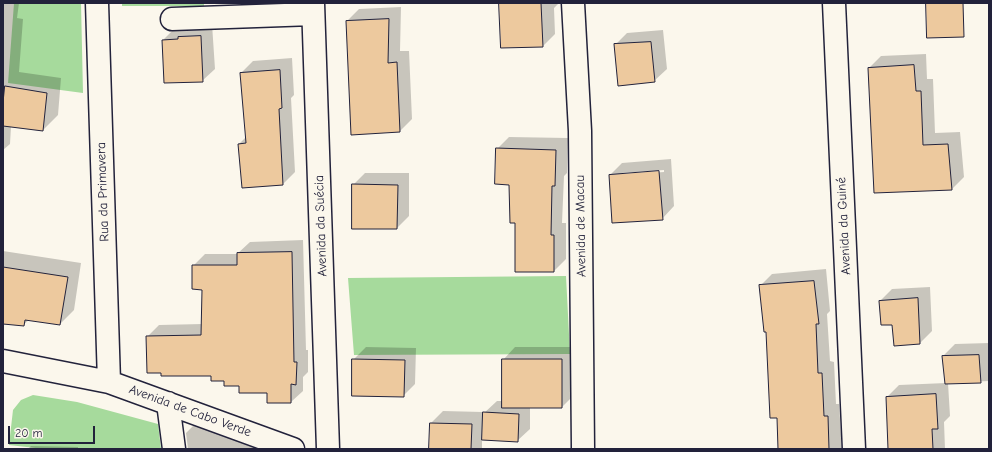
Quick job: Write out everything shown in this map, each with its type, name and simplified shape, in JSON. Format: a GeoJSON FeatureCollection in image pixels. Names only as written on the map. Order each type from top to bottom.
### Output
{"type":"FeatureCollection","features":[{"type":"Feature","properties":{"kind":"street","name":"Rua da Primavera"},"geometry":{"type":"LineString","coordinates":[[97,3],[109,382]]}},
{"type":"Feature","properties":{"kind":"street","name":"Avenida de Macau"},"geometry":{"type":"LineString","coordinates":[[573,3],[580,131],[583,449]]}},
{"type":"Feature","properties":{"kind":"street","name":"Avenida da Guiné"},"geometry":{"type":"LineString","coordinates":[[834,3],[854,449]]}},
{"type":"Feature","properties":{"kind":"street"},"geometry":{"type":"LineString","coordinates":[[172,19],[313,8]]}},
{"type":"Feature","properties":{"kind":"street","name":"Avenida da Suécia"},"geometry":{"type":"LineString","coordinates":[[313,8],[328,449]]}},
{"type":"Feature","properties":{"kind":"street","name":"Avenida de Cabo Verde"},"geometry":{"type":"LineString","coordinates":[[3,361],[109,382],[287,448]]}},
{"type":"Feature","properties":{"kind":"street"},"geometry":{"type":"LineString","coordinates":[[168,403],[174,449]]}},
{"type":"Feature","properties":{"kind":"green space"},"geometry":{"type":"Polygon","coordinates":[[[14,3],[81,3],[83,93],[8,83],[14,3]]]}},
{"type":"Feature","properties":{"kind":"green space"},"geometry":{"type":"Polygon","coordinates":[[[122,3],[204,3],[204,6],[122,6],[122,3]]]}},
{"type":"Feature","properties":{"kind":"green space"},"geometry":{"type":"Polygon","coordinates":[[[566,276],[570,354],[354,355],[348,278],[566,276]]]}},
{"type":"Feature","properties":{"kind":"green space"},"geometry":{"type":"Polygon","coordinates":[[[33,395],[77,402],[158,424],[161,449],[44,449],[9,445],[13,410],[21,400],[33,395]]]}},
{"type":"Feature","properties":{"kind":"building"},"geometry":{"type":"Polygon","coordinates":[[[499,3],[541,3],[543,47],[501,48],[499,3]]]}},
{"type":"Feature","properties":{"kind":"building"},"geometry":{"type":"Polygon","coordinates":[[[926,3],[963,3],[964,37],[927,38],[926,3]]]}},
{"type":"Feature","properties":{"kind":"building"},"geometry":{"type":"Polygon","coordinates":[[[389,19],[388,63],[397,62],[400,132],[351,135],[346,21],[389,19]]]}},
{"type":"Feature","properties":{"kind":"building"},"geometry":{"type":"Polygon","coordinates":[[[201,36],[203,82],[164,83],[162,40],[178,39],[178,37],[201,36]]]}},
{"type":"Feature","properties":{"kind":"building"},"geometry":{"type":"Polygon","coordinates":[[[651,42],[655,82],[618,86],[614,44],[651,42]]]}},
{"type":"Feature","properties":{"kind":"building"},"geometry":{"type":"Polygon","coordinates":[[[914,65],[916,91],[921,91],[923,145],[948,144],[952,190],[874,193],[868,68],[914,65]]]}},
{"type":"Feature","properties":{"kind":"building"},"geometry":{"type":"Polygon","coordinates":[[[280,70],[282,108],[279,109],[283,185],[242,188],[238,144],[246,143],[240,73],[280,70]]]}},
{"type":"Feature","properties":{"kind":"building"},"geometry":{"type":"Polygon","coordinates":[[[5,86],[47,93],[43,131],[3,126],[5,86]]]}},
{"type":"Feature","properties":{"kind":"building"},"geometry":{"type":"Polygon","coordinates":[[[496,148],[556,150],[555,186],[552,186],[551,235],[554,235],[554,272],[515,272],[515,223],[510,223],[509,185],[495,184],[496,148]]]}},
{"type":"Feature","properties":{"kind":"building"},"geometry":{"type":"Polygon","coordinates":[[[659,171],[663,220],[612,223],[609,175],[659,171]]]}},
{"type":"Feature","properties":{"kind":"building"},"geometry":{"type":"Polygon","coordinates":[[[352,184],[398,185],[397,229],[352,229],[352,184]]]}},
{"type":"Feature","properties":{"kind":"building"},"geometry":{"type":"Polygon","coordinates":[[[292,252],[294,362],[297,362],[296,385],[291,384],[291,403],[267,403],[267,393],[239,393],[239,386],[224,386],[224,381],[211,381],[211,376],[161,376],[161,373],[147,373],[146,336],[201,335],[202,290],[192,289],[192,265],[237,265],[237,253],[292,252]]]}},
{"type":"Feature","properties":{"kind":"building"},"geometry":{"type":"Polygon","coordinates":[[[3,267],[68,277],[60,325],[25,320],[24,326],[3,324],[3,267]]]}},
{"type":"Feature","properties":{"kind":"building"},"geometry":{"type":"Polygon","coordinates":[[[814,281],[819,324],[816,324],[818,373],[822,373],[824,416],[828,416],[829,449],[778,449],[777,418],[770,418],[766,332],[764,332],[759,285],[814,281]]]}},
{"type":"Feature","properties":{"kind":"building"},"geometry":{"type":"Polygon","coordinates":[[[918,298],[920,344],[894,346],[892,325],[881,325],[879,301],[918,298]]]}},
{"type":"Feature","properties":{"kind":"building"},"geometry":{"type":"Polygon","coordinates":[[[979,355],[981,383],[945,384],[942,356],[979,355]]]}},
{"type":"Feature","properties":{"kind":"building"},"geometry":{"type":"Polygon","coordinates":[[[352,359],[405,360],[404,397],[352,396],[352,359]]]}},
{"type":"Feature","properties":{"kind":"building"},"geometry":{"type":"Polygon","coordinates":[[[502,359],[562,359],[562,408],[502,408],[502,359]]]}},
{"type":"Feature","properties":{"kind":"building"},"geometry":{"type":"Polygon","coordinates":[[[936,394],[938,429],[932,429],[933,449],[888,449],[886,397],[936,394]]]}},
{"type":"Feature","properties":{"kind":"building"},"geometry":{"type":"Polygon","coordinates":[[[483,412],[519,414],[518,442],[482,440],[483,412]]]}},
{"type":"Feature","properties":{"kind":"building"},"geometry":{"type":"Polygon","coordinates":[[[430,423],[472,424],[471,449],[429,449],[430,423]]]}}]}
